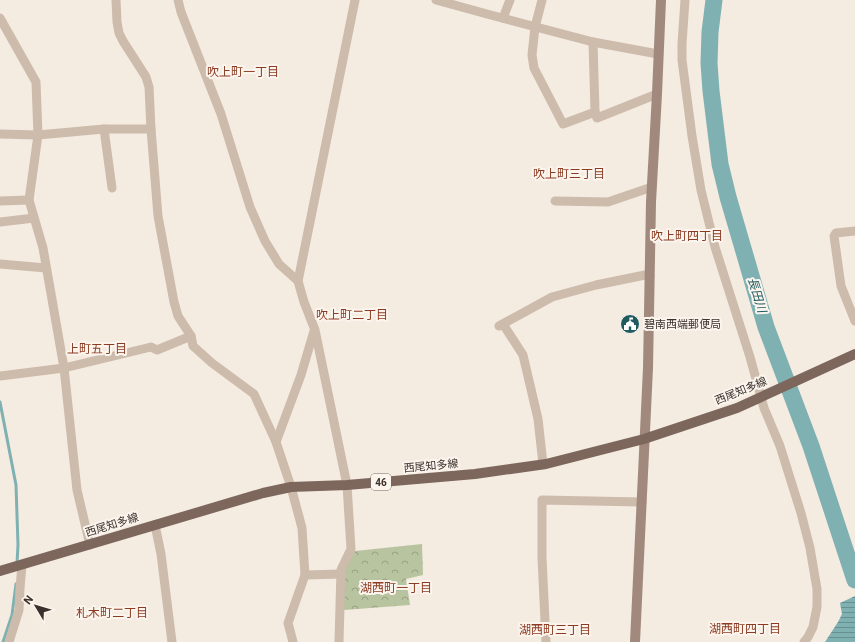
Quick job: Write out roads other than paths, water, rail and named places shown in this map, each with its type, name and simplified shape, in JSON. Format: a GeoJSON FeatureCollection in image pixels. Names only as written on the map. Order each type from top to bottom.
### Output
{"type":"FeatureCollection","features":[{"type":"Feature","properties":{"kind":"main road","name":"西尾知多線"},"geometry":{"type":"LineString","coordinates":[[0,571],[263,493],[291,487],[347,486],[475,474],[543,464],[644,439],[737,408],[855,354]]}},
{"type":"Feature","properties":{"kind":"street"},"geometry":{"type":"LineString","coordinates":[[116,0],[117,22],[122,41],[146,77],[149,87],[158,216],[172,294],[178,316],[191,336],[193,346],[212,363],[254,394],[276,442],[291,487],[302,528],[305,575],[288,623],[293,642]]}},
{"type":"Feature","properties":{"kind":"street"},"geometry":{"type":"LineString","coordinates":[[178,0],[181,12],[221,114],[250,207],[265,241],[279,264],[298,281]]}},
{"type":"Feature","properties":{"kind":"street"},"geometry":{"type":"LineString","coordinates":[[339,642],[341,570],[351,549],[347,486],[315,330],[304,302],[298,281],[355,0]]}},
{"type":"Feature","properties":{"kind":"street"},"geometry":{"type":"LineString","coordinates":[[436,0],[451,2],[503,18],[593,42],[658,54]]}},
{"type":"Feature","properties":{"kind":"street"},"geometry":{"type":"LineString","coordinates":[[503,18],[510,0]]}},
{"type":"Feature","properties":{"kind":"street"},"geometry":{"type":"LineString","coordinates":[[542,0],[535,27],[532,55],[534,68],[563,124],[595,112]]}},
{"type":"Feature","properties":{"kind":"street"},"geometry":{"type":"LineString","coordinates":[[635,642],[648,368],[652,187],[661,0]]}},
{"type":"Feature","properties":{"kind":"street"},"geometry":{"type":"LineString","coordinates":[[686,0],[682,60],[701,190],[715,247],[750,357],[764,408],[780,446],[801,513],[810,548],[817,588],[817,607],[813,627],[804,642]]}},
{"type":"Feature","properties":{"kind":"street"},"geometry":{"type":"LineString","coordinates":[[0,18],[36,82],[38,135],[29,200],[43,248],[64,368],[77,490],[90,545]]}},
{"type":"Feature","properties":{"kind":"street"},"geometry":{"type":"LineString","coordinates":[[593,42],[595,112],[597,118],[657,94]]}},
{"type":"Feature","properties":{"kind":"street"},"geometry":{"type":"LineString","coordinates":[[0,134],[38,135],[104,129],[151,129]]}},
{"type":"Feature","properties":{"kind":"street"},"geometry":{"type":"LineString","coordinates":[[104,129],[112,188]]}},
{"type":"Feature","properties":{"kind":"street"},"geometry":{"type":"LineString","coordinates":[[555,201],[608,202],[652,187]]}},
{"type":"Feature","properties":{"kind":"street"},"geometry":{"type":"LineString","coordinates":[[0,201],[29,200]]}},
{"type":"Feature","properties":{"kind":"street"},"geometry":{"type":"LineString","coordinates":[[0,222],[34,218]]}},
{"type":"Feature","properties":{"kind":"street"},"geometry":{"type":"LineString","coordinates":[[855,231],[836,233],[834,236],[841,286],[855,321]]}},
{"type":"Feature","properties":{"kind":"street"},"geometry":{"type":"LineString","coordinates":[[0,264],[46,268]]}},
{"type":"Feature","properties":{"kind":"street"},"geometry":{"type":"LineString","coordinates":[[543,464],[538,419],[523,355],[501,325],[552,298],[596,285],[645,275],[650,276]]}},
{"type":"Feature","properties":{"kind":"street"},"geometry":{"type":"LineString","coordinates":[[276,442],[301,375],[315,330]]}},
{"type":"Feature","properties":{"kind":"street"},"geometry":{"type":"LineString","coordinates":[[0,376],[64,368],[151,347],[157,350],[191,336]]}},
{"type":"Feature","properties":{"kind":"street"},"geometry":{"type":"LineString","coordinates":[[546,642],[542,558],[542,500],[642,502]]}},
{"type":"Feature","properties":{"kind":"street"},"geometry":{"type":"LineString","coordinates":[[154,525],[161,554],[172,642]]}},
{"type":"Feature","properties":{"kind":"street"},"geometry":{"type":"LineString","coordinates":[[9,642],[19,610],[22,565]]}},
{"type":"Feature","properties":{"kind":"street"},"geometry":{"type":"LineString","coordinates":[[305,575],[341,574]]}},
{"type":"Feature","properties":{"kind":"water"},"geometry":{"type":"Polygon","coordinates":[[[855,596],[855,642],[825,642],[842,614],[840,603],[855,596]]]}},
{"type":"Feature","properties":{"kind":"waterway","name":"長田川"},"geometry":{"type":"LineString","coordinates":[[714,0],[710,32],[709,63],[720,164],[728,197],[766,327],[811,446],[855,580]]}},
{"type":"Feature","properties":{"kind":"waterway"},"geometry":{"type":"LineString","coordinates":[[0,402],[16,485],[18,545],[17,563]]}},
{"type":"Feature","properties":{"kind":"waterway"},"geometry":{"type":"LineString","coordinates":[[3,642],[12,615],[16,584]]}},
{"type":"Feature","properties":{"kind":"place","name":"碧南西端郵便局"},"geometry":{"type":"Point","coordinates":[630,324]}},
{"type":"Feature","properties":{"kind":"district","name":"吹上町一丁目"},"geometry":{"type":"Point","coordinates":[243,72]}},
{"type":"Feature","properties":{"kind":"district","name":"吹上町三丁目"},"geometry":{"type":"Point","coordinates":[569,174]}},
{"type":"Feature","properties":{"kind":"district","name":"吹上町四丁目"},"geometry":{"type":"Point","coordinates":[687,236]}},
{"type":"Feature","properties":{"kind":"district","name":"吹上町二丁目"},"geometry":{"type":"Point","coordinates":[352,315]}},
{"type":"Feature","properties":{"kind":"district","name":"上町五丁目"},"geometry":{"type":"Point","coordinates":[97,349]}},
{"type":"Feature","properties":{"kind":"district","name":"湖西町一丁目"},"geometry":{"type":"Point","coordinates":[396,588]}},
{"type":"Feature","properties":{"kind":"district","name":"札木町二丁目"},"geometry":{"type":"Point","coordinates":[112,613]}},
{"type":"Feature","properties":{"kind":"district","name":"湖西町四丁目"},"geometry":{"type":"Point","coordinates":[745,629]}},
{"type":"Feature","properties":{"kind":"district","name":"湖西町三丁目"},"geometry":{"type":"Point","coordinates":[555,630]}}]}
